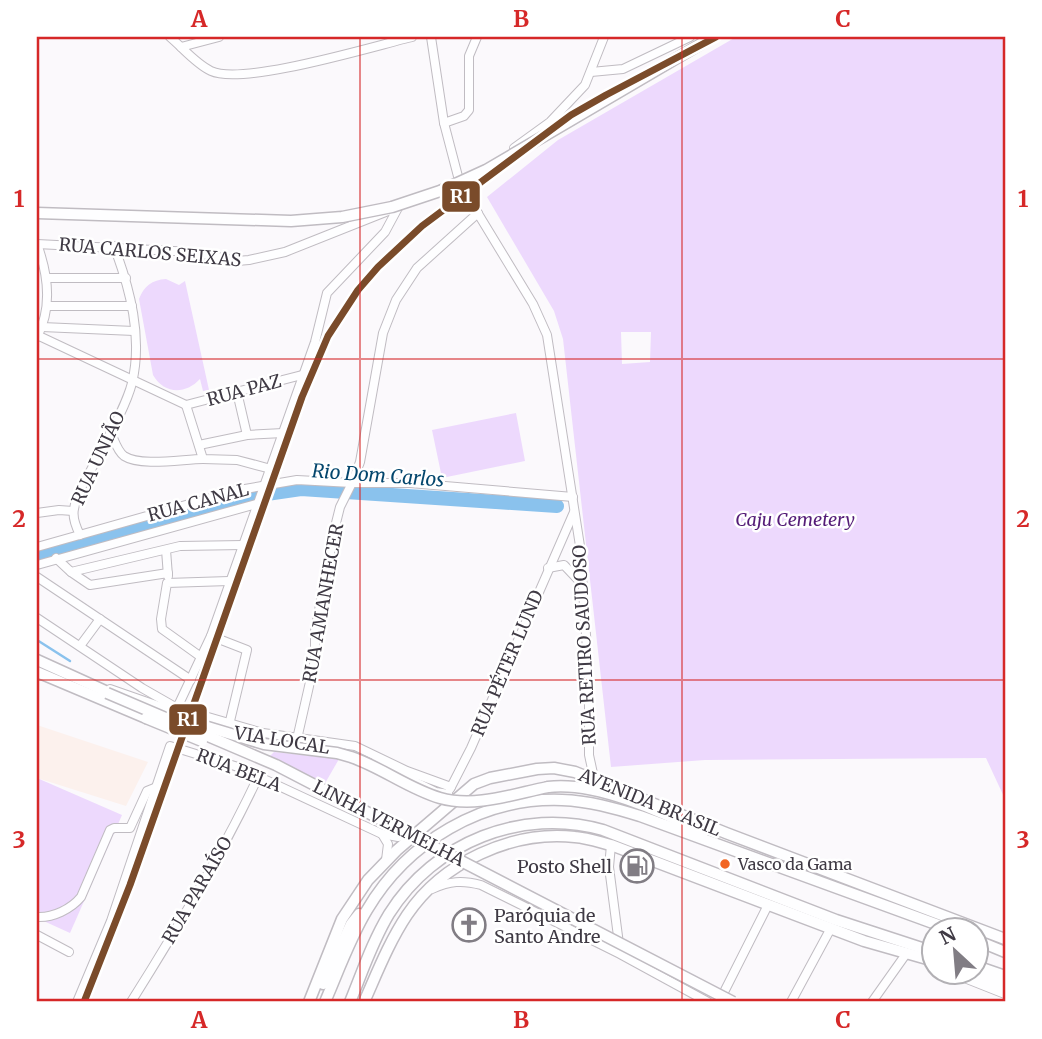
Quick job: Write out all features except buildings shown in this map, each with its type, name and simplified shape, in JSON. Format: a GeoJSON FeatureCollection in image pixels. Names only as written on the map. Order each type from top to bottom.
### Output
{"type":"FeatureCollection","features":[{"type":"Feature","properties":{"kind":"highway"},"geometry":{"type":"LineString","coordinates":[[37,213],[291,221],[334,218],[392,207],[440,191],[486,170],[713,37]]}},
{"type":"Feature","properties":{"kind":"highway","name":"LINHA VERMELHA"},"geometry":{"type":"LineString","coordinates":[[37,658],[107,693],[276,765],[733,1002]]}},
{"type":"Feature","properties":{"kind":"highway","name":"LINHA VERMELHA"},"geometry":{"type":"LineString","coordinates":[[37,672],[106,703],[245,758],[719,1002]]}},
{"type":"Feature","properties":{"kind":"highway"},"geometry":{"type":"LineString","coordinates":[[107,693],[232,736],[264,744],[351,757],[434,796],[449,800],[480,800],[548,787],[577,785],[615,796],[690,826],[734,849]]}},
{"type":"Feature","properties":{"kind":"highway","name":"AVENIDA BRASIL"},"geometry":{"type":"LineString","coordinates":[[309,1002],[342,919],[358,893],[386,861],[471,786],[490,778],[547,768],[594,778],[726,833],[1005,939]]}},
{"type":"Feature","properties":{"kind":"highway","name":"AVENIDA BRASIL"},"geometry":{"type":"LineString","coordinates":[[325,1002],[360,922],[383,885],[415,851],[460,822],[500,808],[540,800],[574,800],[605,805],[734,849],[920,918]]}},
{"type":"Feature","properties":{"kind":"highway"},"geometry":{"type":"LineString","coordinates":[[349,1002],[380,930],[398,901],[421,876],[444,857],[472,841],[501,830],[535,823],[572,822],[603,830],[836,919],[920,947]]}},
{"type":"Feature","properties":{"kind":"highway"},"geometry":{"type":"LineString","coordinates":[[364,1002],[399,928],[426,892],[460,864],[488,851],[517,841],[546,837],[574,836],[611,845],[768,905],[920,959]]}},
{"type":"Feature","properties":{"kind":"highway"},"geometry":{"type":"LineString","coordinates":[[314,1002],[351,924],[383,885]]}},
{"type":"Feature","properties":{"kind":"main road"},"geometry":{"type":"LineString","coordinates":[[987,986],[1005,993]]}},
{"type":"Feature","properties":{"kind":"street"},"geometry":{"type":"LineString","coordinates":[[170,37],[211,71],[241,75],[289,67],[412,37]]}},
{"type":"Feature","properties":{"kind":"street"},"geometry":{"type":"LineString","coordinates":[[181,47],[219,37]]}},
{"type":"Feature","properties":{"kind":"street","name":"RUA RETIRO SAUDOSO"},"geometry":{"type":"LineString","coordinates":[[431,37],[444,123],[460,184],[533,304],[547,335],[573,497],[583,586],[589,679],[589,755],[594,778]]}},
{"type":"Feature","properties":{"kind":"street"},"geometry":{"type":"LineString","coordinates":[[444,123],[464,116],[470,110],[470,56],[477,37]]}},
{"type":"Feature","properties":{"kind":"street","name":"RUA CARLOS SEIXAS"},"geometry":{"type":"LineString","coordinates":[[37,244],[193,252],[237,261],[285,253],[420,196],[460,184],[510,152],[550,122],[577,95],[591,72],[604,37]]}},
{"type":"Feature","properties":{"kind":"street"},"geometry":{"type":"LineString","coordinates":[[591,72],[623,69],[690,37]]}},
{"type":"Feature","properties":{"kind":"street"},"geometry":{"type":"LineString","coordinates":[[177,708],[211,636],[315,342],[327,293],[385,232],[399,206]]}},
{"type":"Feature","properties":{"kind":"street","name":"RUA AMANHECER"},"geometry":{"type":"LineString","coordinates":[[297,739],[315,660],[315,631],[338,512],[360,462],[383,332],[396,300],[417,268],[478,213]]}},
{"type":"Feature","properties":{"kind":"street"},"geometry":{"type":"LineString","coordinates":[[37,244],[47,278],[47,306],[39,333]]}},
{"type":"Feature","properties":{"kind":"street","name":"RUA UNIÃO"},"geometry":{"type":"LineString","coordinates":[[80,535],[73,511],[82,486],[132,381],[135,359],[132,306],[126,278],[114,246]]}},
{"type":"Feature","properties":{"kind":"street"},"geometry":{"type":"LineString","coordinates":[[47,278],[126,278]]}},
{"type":"Feature","properties":{"kind":"street"},"geometry":{"type":"LineString","coordinates":[[47,306],[132,306]]}},
{"type":"Feature","properties":{"kind":"street"},"geometry":{"type":"LineString","coordinates":[[39,333],[134,331]]}},
{"type":"Feature","properties":{"kind":"street"},"geometry":{"type":"LineString","coordinates":[[39,333],[132,381],[186,405],[203,459]]}},
{"type":"Feature","properties":{"kind":"street","name":"RUA PAZ"},"geometry":{"type":"LineString","coordinates":[[186,405],[302,375]]}},
{"type":"Feature","properties":{"kind":"street"},"geometry":{"type":"LineString","coordinates":[[237,393],[247,435]]}},
{"type":"Feature","properties":{"kind":"street"},"geometry":{"type":"LineString","coordinates":[[110,431],[119,451],[128,458],[170,461],[237,460],[271,469]]}},
{"type":"Feature","properties":{"kind":"street"},"geometry":{"type":"LineString","coordinates":[[199,445],[247,435],[283,433]]}},
{"type":"Feature","properties":{"kind":"street","name":"RUA CANAL"},"geometry":{"type":"LineString","coordinates":[[37,547],[260,495],[297,480],[351,486],[410,483],[573,497]]}},
{"type":"Feature","properties":{"kind":"street"},"geometry":{"type":"LineString","coordinates":[[37,565],[260,495]]}},
{"type":"Feature","properties":{"kind":"street"},"geometry":{"type":"LineString","coordinates":[[37,513],[73,511]]}},
{"type":"Feature","properties":{"kind":"street","name":"RUA PÉTER LUND"},"geometry":{"type":"LineString","coordinates":[[439,814],[471,748],[574,512]]}},
{"type":"Feature","properties":{"kind":"street"},"geometry":{"type":"LineString","coordinates":[[71,572],[195,544],[243,545]]}},
{"type":"Feature","properties":{"kind":"street"},"geometry":{"type":"LineString","coordinates":[[166,550],[168,573],[160,619],[163,632],[201,657]]}},
{"type":"Feature","properties":{"kind":"street"},"geometry":{"type":"LineString","coordinates":[[56,558],[90,584],[168,573]]}},
{"type":"Feature","properties":{"kind":"street"},"geometry":{"type":"LineString","coordinates":[[548,568],[564,565],[583,586]]}},
{"type":"Feature","properties":{"kind":"street"},"geometry":{"type":"LineString","coordinates":[[37,577],[191,680]]}},
{"type":"Feature","properties":{"kind":"street"},"geometry":{"type":"LineString","coordinates":[[167,583],[229,581]]}},
{"type":"Feature","properties":{"kind":"street"},"geometry":{"type":"LineString","coordinates":[[37,618],[142,688],[177,708],[229,725],[297,739],[355,746],[450,791]]}},
{"type":"Feature","properties":{"kind":"street"},"geometry":{"type":"LineString","coordinates":[[80,646],[100,619]]}},
{"type":"Feature","properties":{"kind":"street"},"geometry":{"type":"LineString","coordinates":[[211,636],[247,650],[229,725]]}},
{"type":"Feature","properties":{"kind":"street","name":"VIA LOCAL"},"geometry":{"type":"LineString","coordinates":[[37,658],[126,695],[225,730],[265,741],[339,749],[436,792],[450,791]]}},
{"type":"Feature","properties":{"kind":"street","name":"RUA BELA"},"geometry":{"type":"LineString","coordinates":[[157,787],[170,746],[258,775],[382,834],[398,837],[416,833]]}},
{"type":"Feature","properties":{"kind":"street","name":"RUA PARAÍSO"},"geometry":{"type":"LineString","coordinates":[[131,1002],[187,910],[241,812],[258,775]]}},
{"type":"Feature","properties":{"kind":"street"},"geometry":{"type":"LineString","coordinates":[[37,917],[43,918],[74,905],[81,897],[110,830],[130,828],[147,791],[157,787]]}},
{"type":"Feature","properties":{"kind":"street"},"geometry":{"type":"LineString","coordinates":[[77,1002],[111,921],[157,787]]}},
{"type":"Feature","properties":{"kind":"street"},"geometry":{"type":"LineString","coordinates":[[382,834],[388,844],[386,861]]}},
{"type":"Feature","properties":{"kind":"street"},"geometry":{"type":"LineString","coordinates":[[611,845],[609,867],[620,954]]}},
{"type":"Feature","properties":{"kind":"street"},"geometry":{"type":"LineString","coordinates":[[426,892],[449,881],[481,885],[620,954],[708,1002]]}},
{"type":"Feature","properties":{"kind":"street"},"geometry":{"type":"LineString","coordinates":[[719,1002],[768,905]]}},
{"type":"Feature","properties":{"kind":"street"},"geometry":{"type":"LineString","coordinates":[[791,1002],[831,928]]}},
{"type":"Feature","properties":{"kind":"street"},"geometry":{"type":"LineString","coordinates":[[37,935],[69,952]]}},
{"type":"Feature","properties":{"kind":"street"},"geometry":{"type":"LineString","coordinates":[[872,1002],[909,955]]}},
{"type":"Feature","properties":{"kind":"shaded area"},"geometry":{"type":"Polygon","coordinates":[[[37,725],[148,762],[126,806],[37,778],[37,725]]]}},
{"type":"Feature","properties":{"kind":"green space","name":"Caju Cemetery"},"geometry":{"type":"Polygon","coordinates":[[[736,37],[1005,37],[1005,799],[986,758],[705,760],[611,767],[563,339],[554,311],[487,197],[558,140],[736,37]],[[621,332],[622,364],[650,362],[651,332],[621,332]]]}},
{"type":"Feature","properties":{"kind":"green space"},"geometry":{"type":"Polygon","coordinates":[[[166,279],[179,285],[185,281],[209,390],[203,391],[200,379],[188,388],[169,389],[153,375],[139,299],[149,284],[166,279]]]}},
{"type":"Feature","properties":{"kind":"green space"},"geometry":{"type":"Polygon","coordinates":[[[516,413],[525,461],[442,478],[432,430],[516,413]]]}},
{"type":"Feature","properties":{"kind":"green space"},"geometry":{"type":"Polygon","coordinates":[[[274,752],[339,759],[324,785],[270,756],[274,752]]]}},
{"type":"Feature","properties":{"kind":"green space"},"geometry":{"type":"Polygon","coordinates":[[[37,778],[122,815],[70,933],[37,918],[37,778]]]}},
{"type":"Feature","properties":{"kind":"waterway","name":"Rio Dom Carlos"},"geometry":{"type":"LineString","coordinates":[[37,554],[240,498],[301,489],[557,506]]}},
{"type":"Feature","properties":{"kind":"waterway"},"geometry":{"type":"LineString","coordinates":[[37,640],[70,661]]}},
{"type":"Feature","properties":{"kind":"transit line","name":"R1"},"geometry":{"type":"LineString","coordinates":[[84,1002],[130,885],[302,397],[328,336],[358,290],[378,267],[422,226],[571,115],[716,37]]}},
{"type":"Feature","properties":{"kind":"place","name":"Vasco da Gama"},"geometry":{"type":"Point","coordinates":[725,864]}},
{"type":"Feature","properties":{"kind":"place","name":"Posto Shell"},"geometry":{"type":"Point","coordinates":[637,866]}},
{"type":"Feature","properties":{"kind":"place","name":"Paróquia de Santo Andre"},"geometry":{"type":"Point","coordinates":[469,925]}}]}
